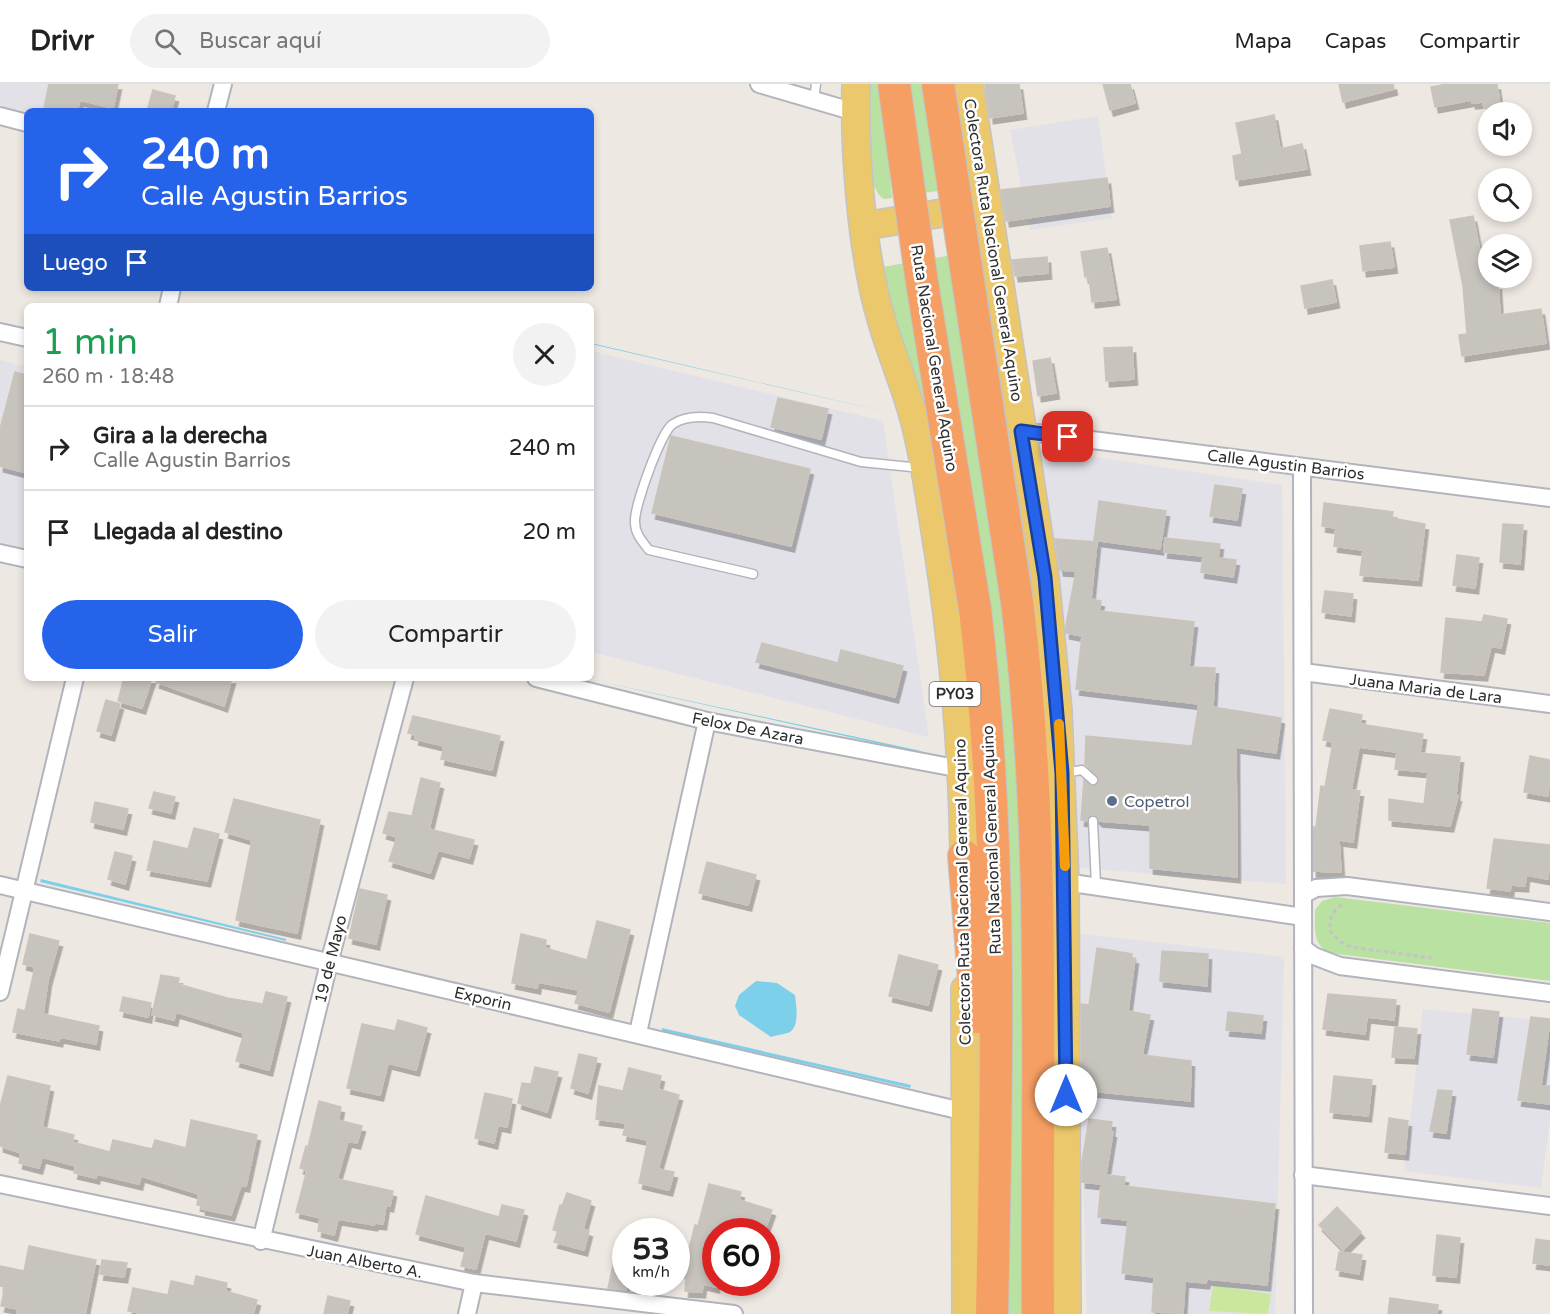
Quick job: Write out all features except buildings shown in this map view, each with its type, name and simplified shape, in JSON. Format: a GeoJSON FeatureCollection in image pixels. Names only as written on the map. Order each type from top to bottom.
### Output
{"type":"FeatureCollection","features":[{"type":"Feature","properties":{"kind":"highway","name":"Ruta Nacional General Aquino"},"geometry":{"type":"LineString","coordinates":[[894,84],[921,276],[975,609],[991,773],[996,978],[992,1314]]}},
{"type":"Feature","properties":{"kind":"highway"},"geometry":{"type":"LineString","coordinates":[[938,84],[1017,602],[1028,700],[1034,786],[1038,976],[1038,1314]]}},
{"type":"Feature","properties":{"kind":"highway"},"geometry":{"type":"LineString","coordinates":[[964,856],[981,1072],[995,1154]]}},
{"type":"Feature","properties":{"kind":"main road","name":"Colectora Ruta Nacional General Aquino"},"geometry":{"type":"LineString","coordinates":[[856,84],[855,112],[865,226],[881,321],[905,388],[924,468],[944,587],[961,769],[964,856],[966,1314]]}},
{"type":"Feature","properties":{"kind":"main road","name":"Colectora Ruta Nacional General Aquino"},"geometry":{"type":"LineString","coordinates":[[969,84],[1045,577],[1062,773],[1065,882],[1067,1314]]}},
{"type":"Feature","properties":{"kind":"main road"},"geometry":{"type":"LineString","coordinates":[[865,226],[988,206]]}},
{"type":"Feature","properties":{"kind":"main road"},"geometry":{"type":"LineString","coordinates":[[1057,1314],[1067,1189]]}},
{"type":"Feature","properties":{"kind":"street"},"geometry":{"type":"LineString","coordinates":[[217,108],[223,84]]}},
{"type":"Feature","properties":{"kind":"street"},"geometry":{"type":"LineString","coordinates":[[759,84],[815,92],[855,112]]}},
{"type":"Feature","properties":{"kind":"street"},"geometry":{"type":"LineString","coordinates":[[0,116],[24,122]]}},
{"type":"Feature","properties":{"kind":"street"},"geometry":{"type":"LineString","coordinates":[[0,332],[24,337]]}},
{"type":"Feature","properties":{"kind":"street","name":"Calle Agustin Barrios"},"geometry":{"type":"LineString","coordinates":[[1021,431],[1550,498]]}},
{"type":"Feature","properties":{"kind":"street"},"geometry":{"type":"LineString","coordinates":[[1302,466],[1304,1314]]}},
{"type":"Feature","properties":{"kind":"street"},"geometry":{"type":"LineString","coordinates":[[0,553],[24,558]]}},
{"type":"Feature","properties":{"kind":"street","name":"Juana Maria de Lara"},"geometry":{"type":"LineString","coordinates":[[1303,672],[1550,704]]}},
{"type":"Feature","properties":{"kind":"street"},"geometry":{"type":"LineString","coordinates":[[0,992],[22,891],[74,681]]}},
{"type":"Feature","properties":{"kind":"street","name":"19 de Mayo"},"geometry":{"type":"LineString","coordinates":[[261,1240],[329,963],[404,681]]}},
{"type":"Feature","properties":{"kind":"street","name":"Felox De Azara"},"geometry":{"type":"LineString","coordinates":[[548,681],[707,721],[961,769]]}},
{"type":"Feature","properties":{"kind":"street"},"geometry":{"type":"LineString","coordinates":[[638,1033],[707,721]]}},
{"type":"Feature","properties":{"kind":"street"},"geometry":{"type":"LineString","coordinates":[[1065,882],[1303,917]]}},
{"type":"Feature","properties":{"kind":"street","name":"Exporin"},"geometry":{"type":"LineString","coordinates":[[0,885],[638,1033],[966,1112]]}},
{"type":"Feature","properties":{"kind":"street"},"geometry":{"type":"LineString","coordinates":[[1303,895],[1316,888],[1347,886],[1550,912]]}},
{"type":"Feature","properties":{"kind":"street"},"geometry":{"type":"LineString","coordinates":[[1303,948],[1314,957],[1340,966],[1550,993]]}},
{"type":"Feature","properties":{"kind":"street"},"geometry":{"type":"LineString","coordinates":[[1304,1175],[1550,1206]]}},
{"type":"Feature","properties":{"kind":"street","name":"Juan Alberto A."},"geometry":{"type":"LineString","coordinates":[[0,1184],[474,1283],[734,1314]]}},
{"type":"Feature","properties":{"kind":"street"},"geometry":{"type":"LineString","coordinates":[[467,1314],[474,1283]]}},
{"type":"Feature","properties":{"kind":"lane"},"geometry":{"type":"LineString","coordinates":[[753,574],[649,550],[638,537],[634,520],[661,437],[671,424],[697,416],[713,417],[861,462],[924,468]]}},
{"type":"Feature","properties":{"kind":"lane"},"geometry":{"type":"LineString","coordinates":[[1062,773],[1082,770],[1093,780]]}},
{"type":"Feature","properties":{"kind":"lane"},"geometry":{"type":"LineString","coordinates":[[1093,821],[1096,885]]}},
{"type":"Feature","properties":{"kind":"path"},"geometry":{"type":"LineString","coordinates":[[1343,904],[1333,911],[1330,920],[1330,931],[1341,942],[1351,946],[1433,958]]}},
{"type":"Feature","properties":{"kind":"shaded area"},"geometry":{"type":"Polygon","coordinates":[[[0,84],[63,84],[56,108],[24,108],[24,111],[0,105],[0,84]]]}},
{"type":"Feature","properties":{"kind":"shaded area"},"geometry":{"type":"Polygon","coordinates":[[[1098,116],[1112,218],[1030,230],[1010,130],[1098,116]]]}},
{"type":"Feature","properties":{"kind":"shaded area"},"geometry":{"type":"Polygon","coordinates":[[[594,352],[883,421],[929,737],[594,653],[594,352]]]}},
{"type":"Feature","properties":{"kind":"shaded area"},"geometry":{"type":"Polygon","coordinates":[[[0,360],[24,366],[24,548],[0,542],[0,360]]]}},
{"type":"Feature","properties":{"kind":"shaded area"},"geometry":{"type":"Polygon","coordinates":[[[1040,449],[1282,485],[1286,884],[1079,868],[1063,658],[1040,449]]]}},
{"type":"Feature","properties":{"kind":"shaded area"},"geometry":{"type":"Polygon","coordinates":[[[1075,933],[1284,957],[1275,1314],[1087,1314],[1075,933]]]}},
{"type":"Feature","properties":{"kind":"shaded area"},"geometry":{"type":"Polygon","coordinates":[[[1423,1009],[1550,1021],[1550,1120],[1541,1188],[1404,1171],[1423,1009]]]}},
{"type":"Feature","properties":{"kind":"green space"},"geometry":{"type":"Polygon","coordinates":[[[865,84],[881,84],[892,198],[884,199],[877,191],[872,179],[867,146],[865,84]]]}},
{"type":"Feature","properties":{"kind":"green space"},"geometry":{"type":"Polygon","coordinates":[[[904,84],[926,84],[938,191],[923,193],[904,84]]]}},
{"type":"Feature","properties":{"kind":"green space"},"geometry":{"type":"Polygon","coordinates":[[[952,255],[997,542],[1023,776],[1027,1314],[1002,1314],[930,259],[952,255]]]}},
{"type":"Feature","properties":{"kind":"green space"},"geometry":{"type":"Polygon","coordinates":[[[905,263],[963,617],[891,321],[883,267],[905,263]]]}},
{"type":"Feature","properties":{"kind":"green space"},"geometry":{"type":"Polygon","coordinates":[[[1335,897],[1550,923],[1550,981],[1330,953],[1324,950],[1317,940],[1315,910],[1322,901],[1335,897]]]}},
{"type":"Feature","properties":{"kind":"green space"},"geometry":{"type":"Polygon","coordinates":[[[1213,1285],[1271,1294],[1268,1314],[1209,1311],[1213,1285]]]}},
{"type":"Feature","properties":{"kind":"water"},"geometry":{"type":"Polygon","coordinates":[[[594,344],[895,414],[594,345],[594,344]]]}},
{"type":"Feature","properties":{"kind":"water"},"geometry":{"type":"Polygon","coordinates":[[[594,680],[594,680],[921,751],[921,753],[594,680]]]}},
{"type":"Feature","properties":{"kind":"water"},"geometry":{"type":"Polygon","coordinates":[[[41,879],[286,939],[286,941],[40,882],[41,879]]]}},
{"type":"Feature","properties":{"kind":"water"},"geometry":{"type":"Polygon","coordinates":[[[756,981],[777,983],[795,995],[796,1020],[790,1032],[771,1037],[739,1015],[735,1006],[739,995],[756,981]]]}},
{"type":"Feature","properties":{"kind":"water"},"geometry":{"type":"Polygon","coordinates":[[[662,1028],[911,1085],[910,1088],[662,1031],[662,1028]]]}},
{"type":"Feature","properties":{"kind":"slow traffic"},"geometry":{"type":"LineString","coordinates":[[1059,724],[1065,866]]}},
{"type":"Feature","properties":{"kind":"place","name":"Copetrol"},"geometry":{"type":"Point","coordinates":[1112,801]}},
{"type":"Feature","properties":{"kind":"route"},"geometry":{"type":"LineString","coordinates":[[1066,1095],[1062,773],[1045,577],[1021,431],[1068,437]]}}]}
